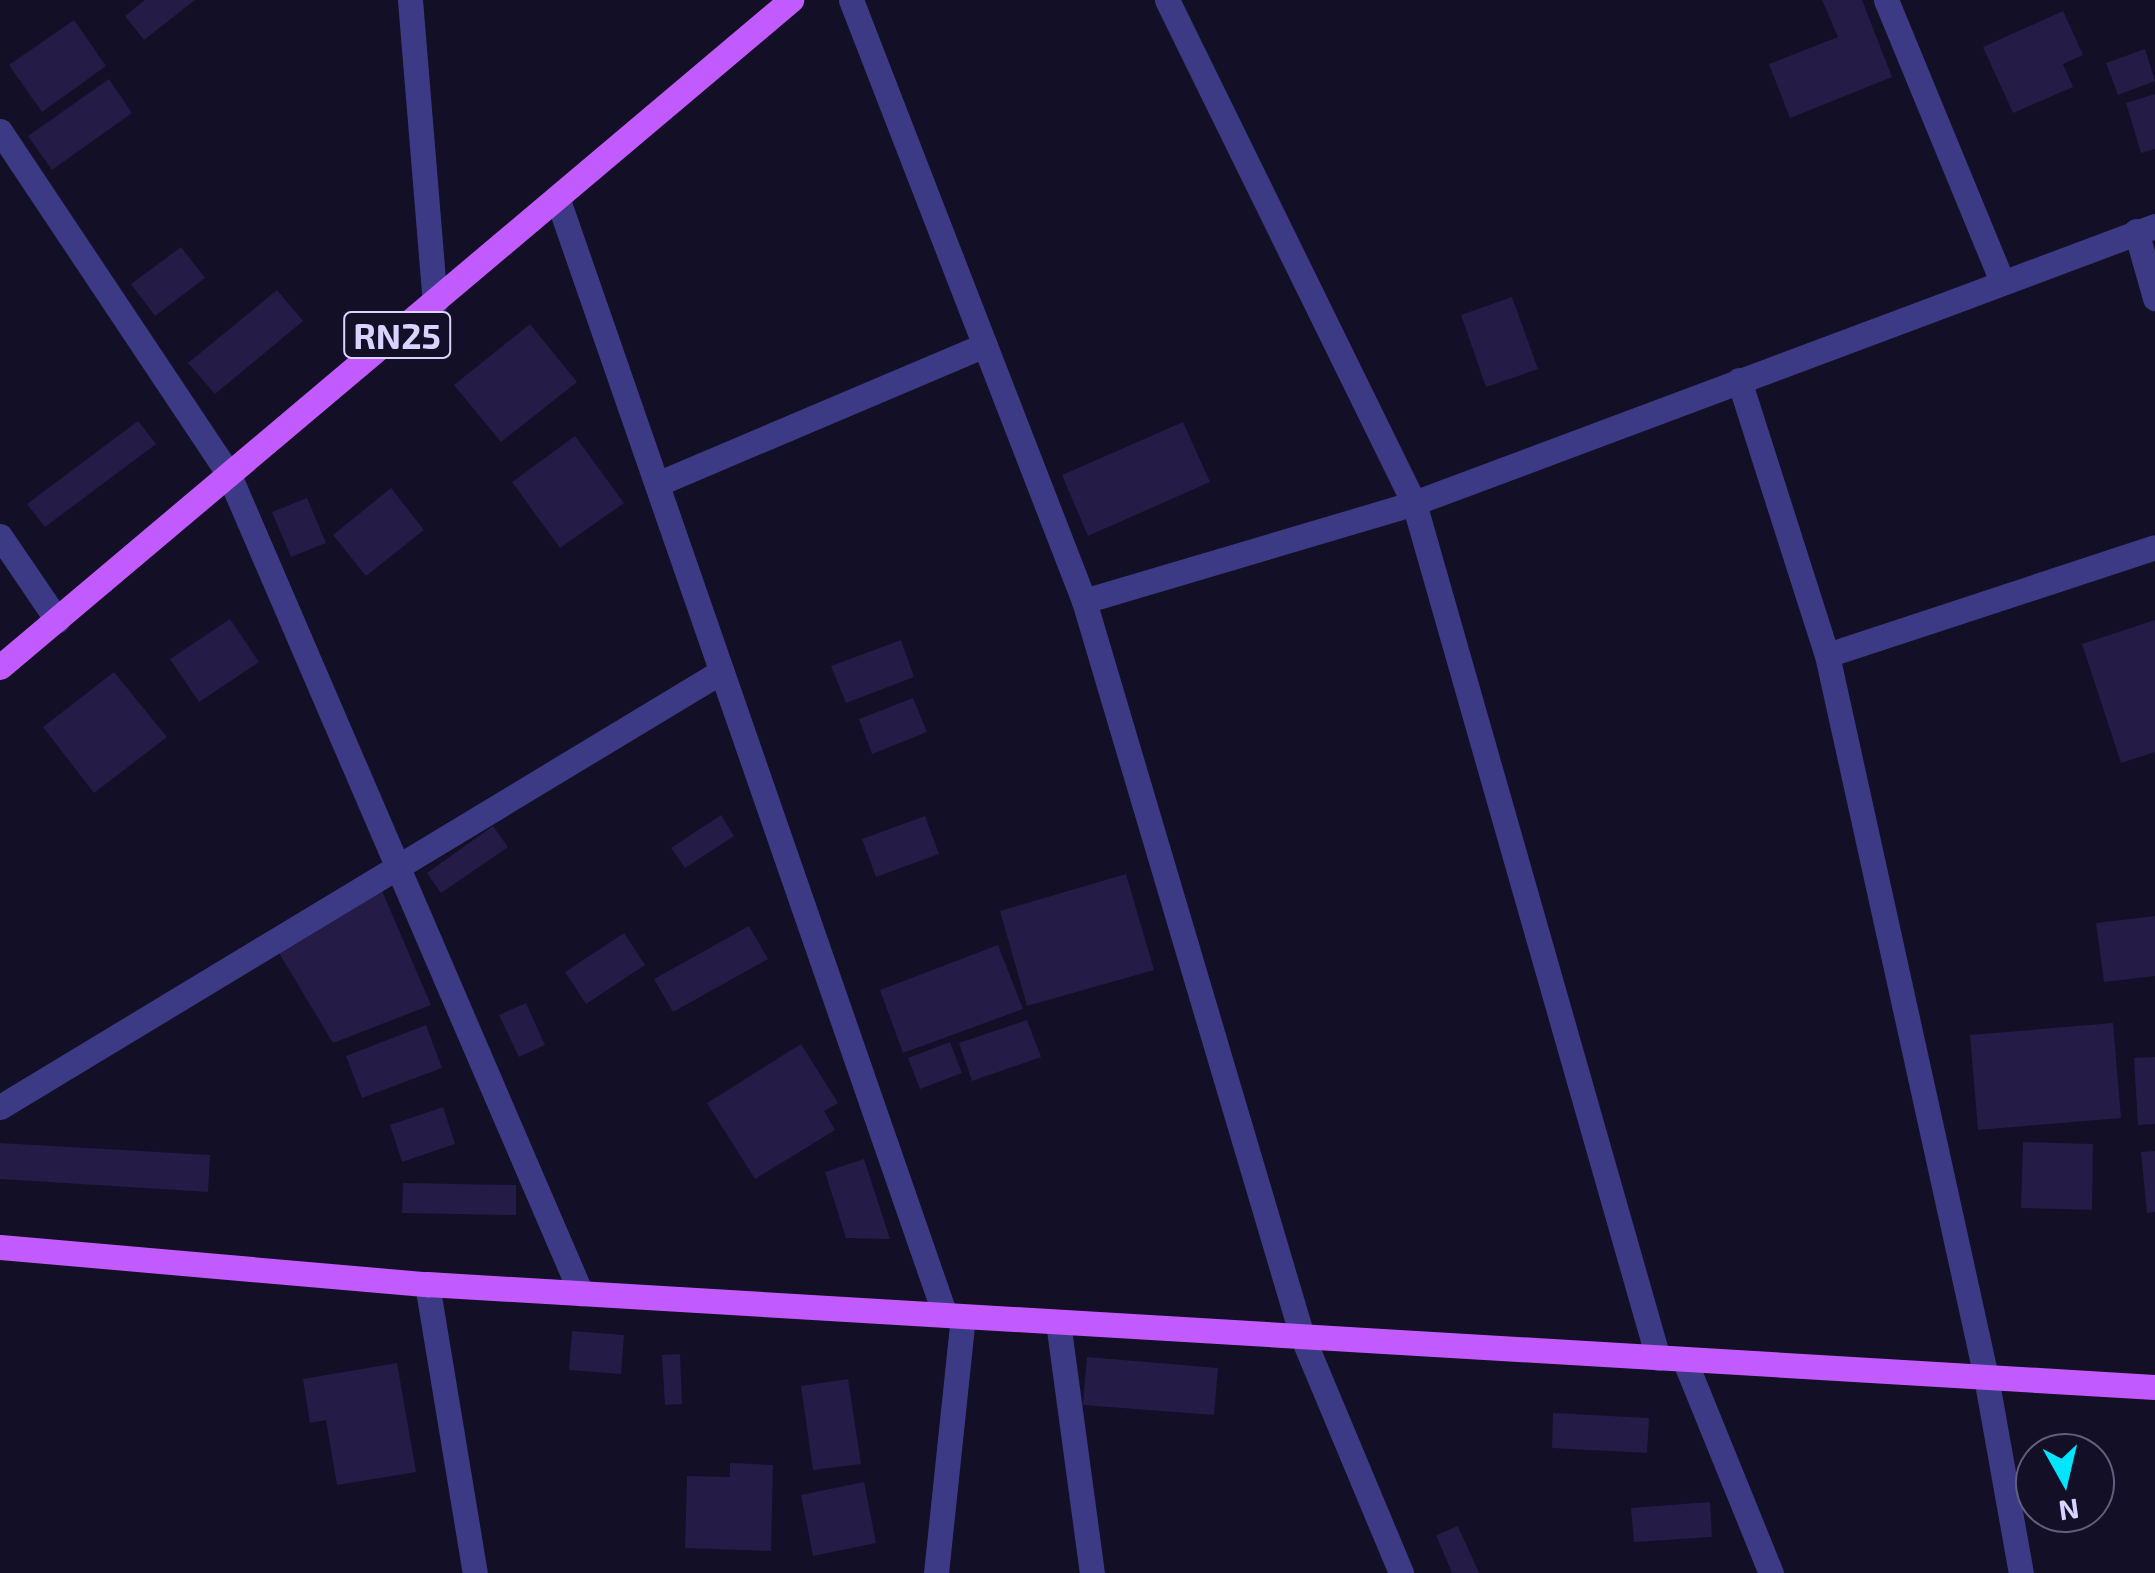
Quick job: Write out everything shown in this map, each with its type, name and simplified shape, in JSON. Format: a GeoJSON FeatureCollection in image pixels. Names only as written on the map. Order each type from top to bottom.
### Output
{"type":"FeatureCollection","features":[{"type":"Feature","properties":{"kind":"main road","name":"RN25"},"geometry":{"type":"LineString","coordinates":[[0,667],[791,0]]}},
{"type":"Feature","properties":{"kind":"main road"},"geometry":{"type":"LineString","coordinates":[[0,1247],[427,1284],[2155,1387]]}},
{"type":"Feature","properties":{"kind":"street"},"geometry":{"type":"LineString","coordinates":[[410,0],[435,303]]}},
{"type":"Feature","properties":{"kind":"street"},"geometry":{"type":"LineString","coordinates":[[851,0],[1084,602],[1302,1336],[1401,1573]]}},
{"type":"Feature","properties":{"kind":"street"},"geometry":{"type":"LineString","coordinates":[[1167,0],[1414,503],[1658,1358]]}},
{"type":"Feature","properties":{"kind":"street"},"geometry":{"type":"LineString","coordinates":[[1886,0],[2002,281]]}},
{"type":"Feature","properties":{"kind":"street"},"geometry":{"type":"LineString","coordinates":[[0,131],[230,475],[581,1293]]}},
{"type":"Feature","properties":{"kind":"street"},"geometry":{"type":"LineString","coordinates":[[558,200],[954,1316],[936,1573]]}},
{"type":"Feature","properties":{"kind":"street"},"geometry":{"type":"LineString","coordinates":[[1084,602],[1414,503],[2146,228],[2155,298]]}},
{"type":"Feature","properties":{"kind":"street"},"geometry":{"type":"LineString","coordinates":[[656,484],[985,345]]}},
{"type":"Feature","properties":{"kind":"street"},"geometry":{"type":"LineString","coordinates":[[1739,380],[1826,655],[1986,1377],[2022,1573]]}},
{"type":"Feature","properties":{"kind":"street"},"geometry":{"type":"LineString","coordinates":[[0,536],[57,620]]}},
{"type":"Feature","properties":{"kind":"street"},"geometry":{"type":"LineString","coordinates":[[1826,655],[2155,547]]}},
{"type":"Feature","properties":{"kind":"street"},"geometry":{"type":"LineString","coordinates":[[0,1107],[722,671]]}},
{"type":"Feature","properties":{"kind":"street"},"geometry":{"type":"LineString","coordinates":[[427,1284],[475,1573]]}},
{"type":"Feature","properties":{"kind":"street"},"geometry":{"type":"LineString","coordinates":[[1058,1322],[1092,1573]]}},
{"type":"Feature","properties":{"kind":"street"},"geometry":{"type":"LineString","coordinates":[[1684,1359],[1771,1573]]}},
{"type":"Feature","properties":{"kind":"building"},"geometry":{"type":"Polygon","coordinates":[[[145,0],[195,0],[144,40],[125,16],[145,0]]]}},
{"type":"Feature","properties":{"kind":"building"},"geometry":{"type":"Polygon","coordinates":[[[1822,0],[1862,0],[1892,77],[1790,118],[1769,64],[1838,37],[1822,0]]]}},
{"type":"Feature","properties":{"kind":"building"},"geometry":{"type":"Polygon","coordinates":[[[2063,11],[2083,55],[2063,64],[2073,87],[2013,113],[1983,47],[2063,11]]]}},
{"type":"Feature","properties":{"kind":"building"},"geometry":{"type":"Polygon","coordinates":[[[74,20],[106,66],[42,112],[9,65],[74,20]]]}},
{"type":"Feature","properties":{"kind":"building"},"geometry":{"type":"Polygon","coordinates":[[[2145,49],[2155,81],[2118,95],[2106,63],[2145,49]]]}},
{"type":"Feature","properties":{"kind":"building"},"geometry":{"type":"Polygon","coordinates":[[[109,79],[132,113],[52,170],[28,136],[109,79]]]}},
{"type":"Feature","properties":{"kind":"building"},"geometry":{"type":"Polygon","coordinates":[[[2155,94],[2155,149],[2141,153],[2126,103],[2155,94]]]}},
{"type":"Feature","properties":{"kind":"building"},"geometry":{"type":"Polygon","coordinates":[[[181,247],[205,278],[155,316],[131,284],[181,247]]]}},
{"type":"Feature","properties":{"kind":"building"},"geometry":{"type":"Polygon","coordinates":[[[277,290],[303,321],[215,394],[188,363],[277,290]]]}},
{"type":"Feature","properties":{"kind":"building"},"geometry":{"type":"Polygon","coordinates":[[[1512,297],[1538,369],[1486,387],[1461,315],[1512,297]]]}},
{"type":"Feature","properties":{"kind":"building"},"geometry":{"type":"Polygon","coordinates":[[[530,324],[577,382],[501,442],[454,385],[530,324]]]}},
{"type":"Feature","properties":{"kind":"building"},"geometry":{"type":"Polygon","coordinates":[[[138,421],[156,444],[45,527],[27,504],[138,421]]]}},
{"type":"Feature","properties":{"kind":"building"},"geometry":{"type":"Polygon","coordinates":[[[1183,422],[1210,482],[1088,536],[1062,475],[1183,422]]]}},
{"type":"Feature","properties":{"kind":"building"},"geometry":{"type":"Polygon","coordinates":[[[575,436],[624,503],[560,548],[512,482],[575,436]]]}},
{"type":"Feature","properties":{"kind":"building"},"geometry":{"type":"Polygon","coordinates":[[[391,488],[424,530],[366,576],[333,535],[391,488]]]}},
{"type":"Feature","properties":{"kind":"building"},"geometry":{"type":"Polygon","coordinates":[[[307,498],[326,543],[291,557],[272,512],[307,498]]]}},
{"type":"Feature","properties":{"kind":"building"},"geometry":{"type":"Polygon","coordinates":[[[230,619],[259,662],[199,702],[170,659],[230,619]]]}},
{"type":"Feature","properties":{"kind":"building"},"geometry":{"type":"Polygon","coordinates":[[[2155,620],[2155,752],[2121,763],[2082,644],[2155,620]]]}},
{"type":"Feature","properties":{"kind":"building"},"geometry":{"type":"Polygon","coordinates":[[[901,640],[914,677],[846,703],[831,666],[901,640]]]}},
{"type":"Feature","properties":{"kind":"building"},"geometry":{"type":"Polygon","coordinates":[[[114,672],[167,737],[94,793],[43,727],[114,672]]]}},
{"type":"Feature","properties":{"kind":"building"},"geometry":{"type":"Polygon","coordinates":[[[913,698],[927,732],[872,754],[859,719],[913,698]]]}},
{"type":"Feature","properties":{"kind":"building"},"geometry":{"type":"Polygon","coordinates":[[[721,815],[734,836],[685,868],[671,848],[721,815]]]}},
{"type":"Feature","properties":{"kind":"building"},"geometry":{"type":"Polygon","coordinates":[[[925,816],[939,854],[876,877],[862,839],[925,816]]]}},
{"type":"Feature","properties":{"kind":"building"},"geometry":{"type":"Polygon","coordinates":[[[493,826],[508,847],[441,893],[427,873],[493,826]]]}},
{"type":"Feature","properties":{"kind":"building"},"geometry":{"type":"Polygon","coordinates":[[[1126,874],[1154,970],[1027,1006],[1000,911],[1126,874]]]}},
{"type":"Feature","properties":{"kind":"building"},"geometry":{"type":"Polygon","coordinates":[[[380,886],[431,1005],[333,1043],[276,948],[380,886]]]}},
{"type":"Feature","properties":{"kind":"building"},"geometry":{"type":"Polygon","coordinates":[[[2155,916],[2155,976],[2104,982],[2096,923],[2155,916]]]}},
{"type":"Feature","properties":{"kind":"building"},"geometry":{"type":"Polygon","coordinates":[[[749,926],[768,959],[673,1012],[654,979],[749,926]]]}},
{"type":"Feature","properties":{"kind":"building"},"geometry":{"type":"Polygon","coordinates":[[[624,933],[645,965],[586,1004],[565,972],[624,933]]]}},
{"type":"Feature","properties":{"kind":"building"},"geometry":{"type":"Polygon","coordinates":[[[998,945],[1023,1009],[903,1053],[880,990],[998,945]]]}},
{"type":"Feature","properties":{"kind":"building"},"geometry":{"type":"Polygon","coordinates":[[[526,1003],[545,1045],[519,1057],[499,1015],[526,1003]]]}},
{"type":"Feature","properties":{"kind":"building"},"geometry":{"type":"Polygon","coordinates":[[[1027,1020],[1041,1057],[972,1081],[959,1043],[1027,1020]]]}},
{"type":"Feature","properties":{"kind":"building"},"geometry":{"type":"Polygon","coordinates":[[[2113,1023],[2121,1118],[1978,1130],[1970,1035],[2113,1023]]]}},
{"type":"Feature","properties":{"kind":"building"},"geometry":{"type":"Polygon","coordinates":[[[426,1025],[442,1068],[362,1098],[346,1056],[426,1025]]]}},
{"type":"Feature","properties":{"kind":"building"},"geometry":{"type":"Polygon","coordinates":[[[950,1042],[962,1073],[920,1089],[908,1058],[950,1042]]]}},
{"type":"Feature","properties":{"kind":"building"},"geometry":{"type":"Polygon","coordinates":[[[801,1044],[838,1103],[824,1111],[835,1130],[755,1179],[707,1103],[801,1044]]]}},
{"type":"Feature","properties":{"kind":"building"},"geometry":{"type":"Polygon","coordinates":[[[2155,1057],[2155,1124],[2138,1125],[2134,1058],[2155,1057]]]}},
{"type":"Feature","properties":{"kind":"building"},"geometry":{"type":"Polygon","coordinates":[[[443,1107],[455,1144],[402,1162],[390,1125],[443,1107]]]}},
{"type":"Feature","properties":{"kind":"building"},"geometry":{"type":"Polygon","coordinates":[[[2023,1142],[2093,1144],[2092,1210],[2021,1208],[2023,1142]]]}},
{"type":"Feature","properties":{"kind":"building"},"geometry":{"type":"Polygon","coordinates":[[[0,1143],[210,1155],[208,1192],[0,1179],[0,1143]]]}},
{"type":"Feature","properties":{"kind":"building"},"geometry":{"type":"Polygon","coordinates":[[[2155,1151],[2155,1212],[2147,1213],[2141,1152],[2155,1151]]]}},
{"type":"Feature","properties":{"kind":"building"},"geometry":{"type":"Polygon","coordinates":[[[864,1159],[890,1239],[846,1238],[825,1172],[864,1159]]]}},
{"type":"Feature","properties":{"kind":"building"},"geometry":{"type":"Polygon","coordinates":[[[403,1183],[516,1185],[516,1215],[402,1213],[403,1183]]]}},
{"type":"Feature","properties":{"kind":"building"},"geometry":{"type":"Polygon","coordinates":[[[572,1331],[624,1335],[621,1374],[569,1370],[572,1331]]]}},
{"type":"Feature","properties":{"kind":"building"},"geometry":{"type":"Polygon","coordinates":[[[680,1354],[682,1404],[665,1405],[662,1355],[680,1354]]]}},
{"type":"Feature","properties":{"kind":"building"},"geometry":{"type":"Polygon","coordinates":[[[1087,1357],[1218,1368],[1214,1415],[1083,1405],[1087,1357]]]}},
{"type":"Feature","properties":{"kind":"building"},"geometry":{"type":"Polygon","coordinates":[[[397,1363],[416,1472],[337,1485],[326,1420],[310,1423],[303,1379],[397,1363]]]}},
{"type":"Feature","properties":{"kind":"building"},"geometry":{"type":"Polygon","coordinates":[[[848,1379],[861,1464],[813,1470],[801,1386],[848,1379]]]}},
{"type":"Feature","properties":{"kind":"building"},"geometry":{"type":"Polygon","coordinates":[[[1553,1413],[1649,1418],[1647,1453],[1552,1448],[1553,1413]]]}},
{"type":"Feature","properties":{"kind":"building"},"geometry":{"type":"Polygon","coordinates":[[[730,1463],[773,1465],[771,1551],[685,1548],[687,1476],[730,1477],[730,1463]]]}},
{"type":"Feature","properties":{"kind":"building"},"geometry":{"type":"Polygon","coordinates":[[[864,1482],[876,1543],[813,1556],[801,1495],[864,1482]]]}},
{"type":"Feature","properties":{"kind":"building"},"geometry":{"type":"Polygon","coordinates":[[[1710,1502],[1712,1537],[1634,1542],[1631,1508],[1710,1502]]]}},
{"type":"Feature","properties":{"kind":"building"},"geometry":{"type":"Polygon","coordinates":[[[1458,1526],[1479,1573],[1452,1573],[1436,1535],[1458,1526]]]}}]}
